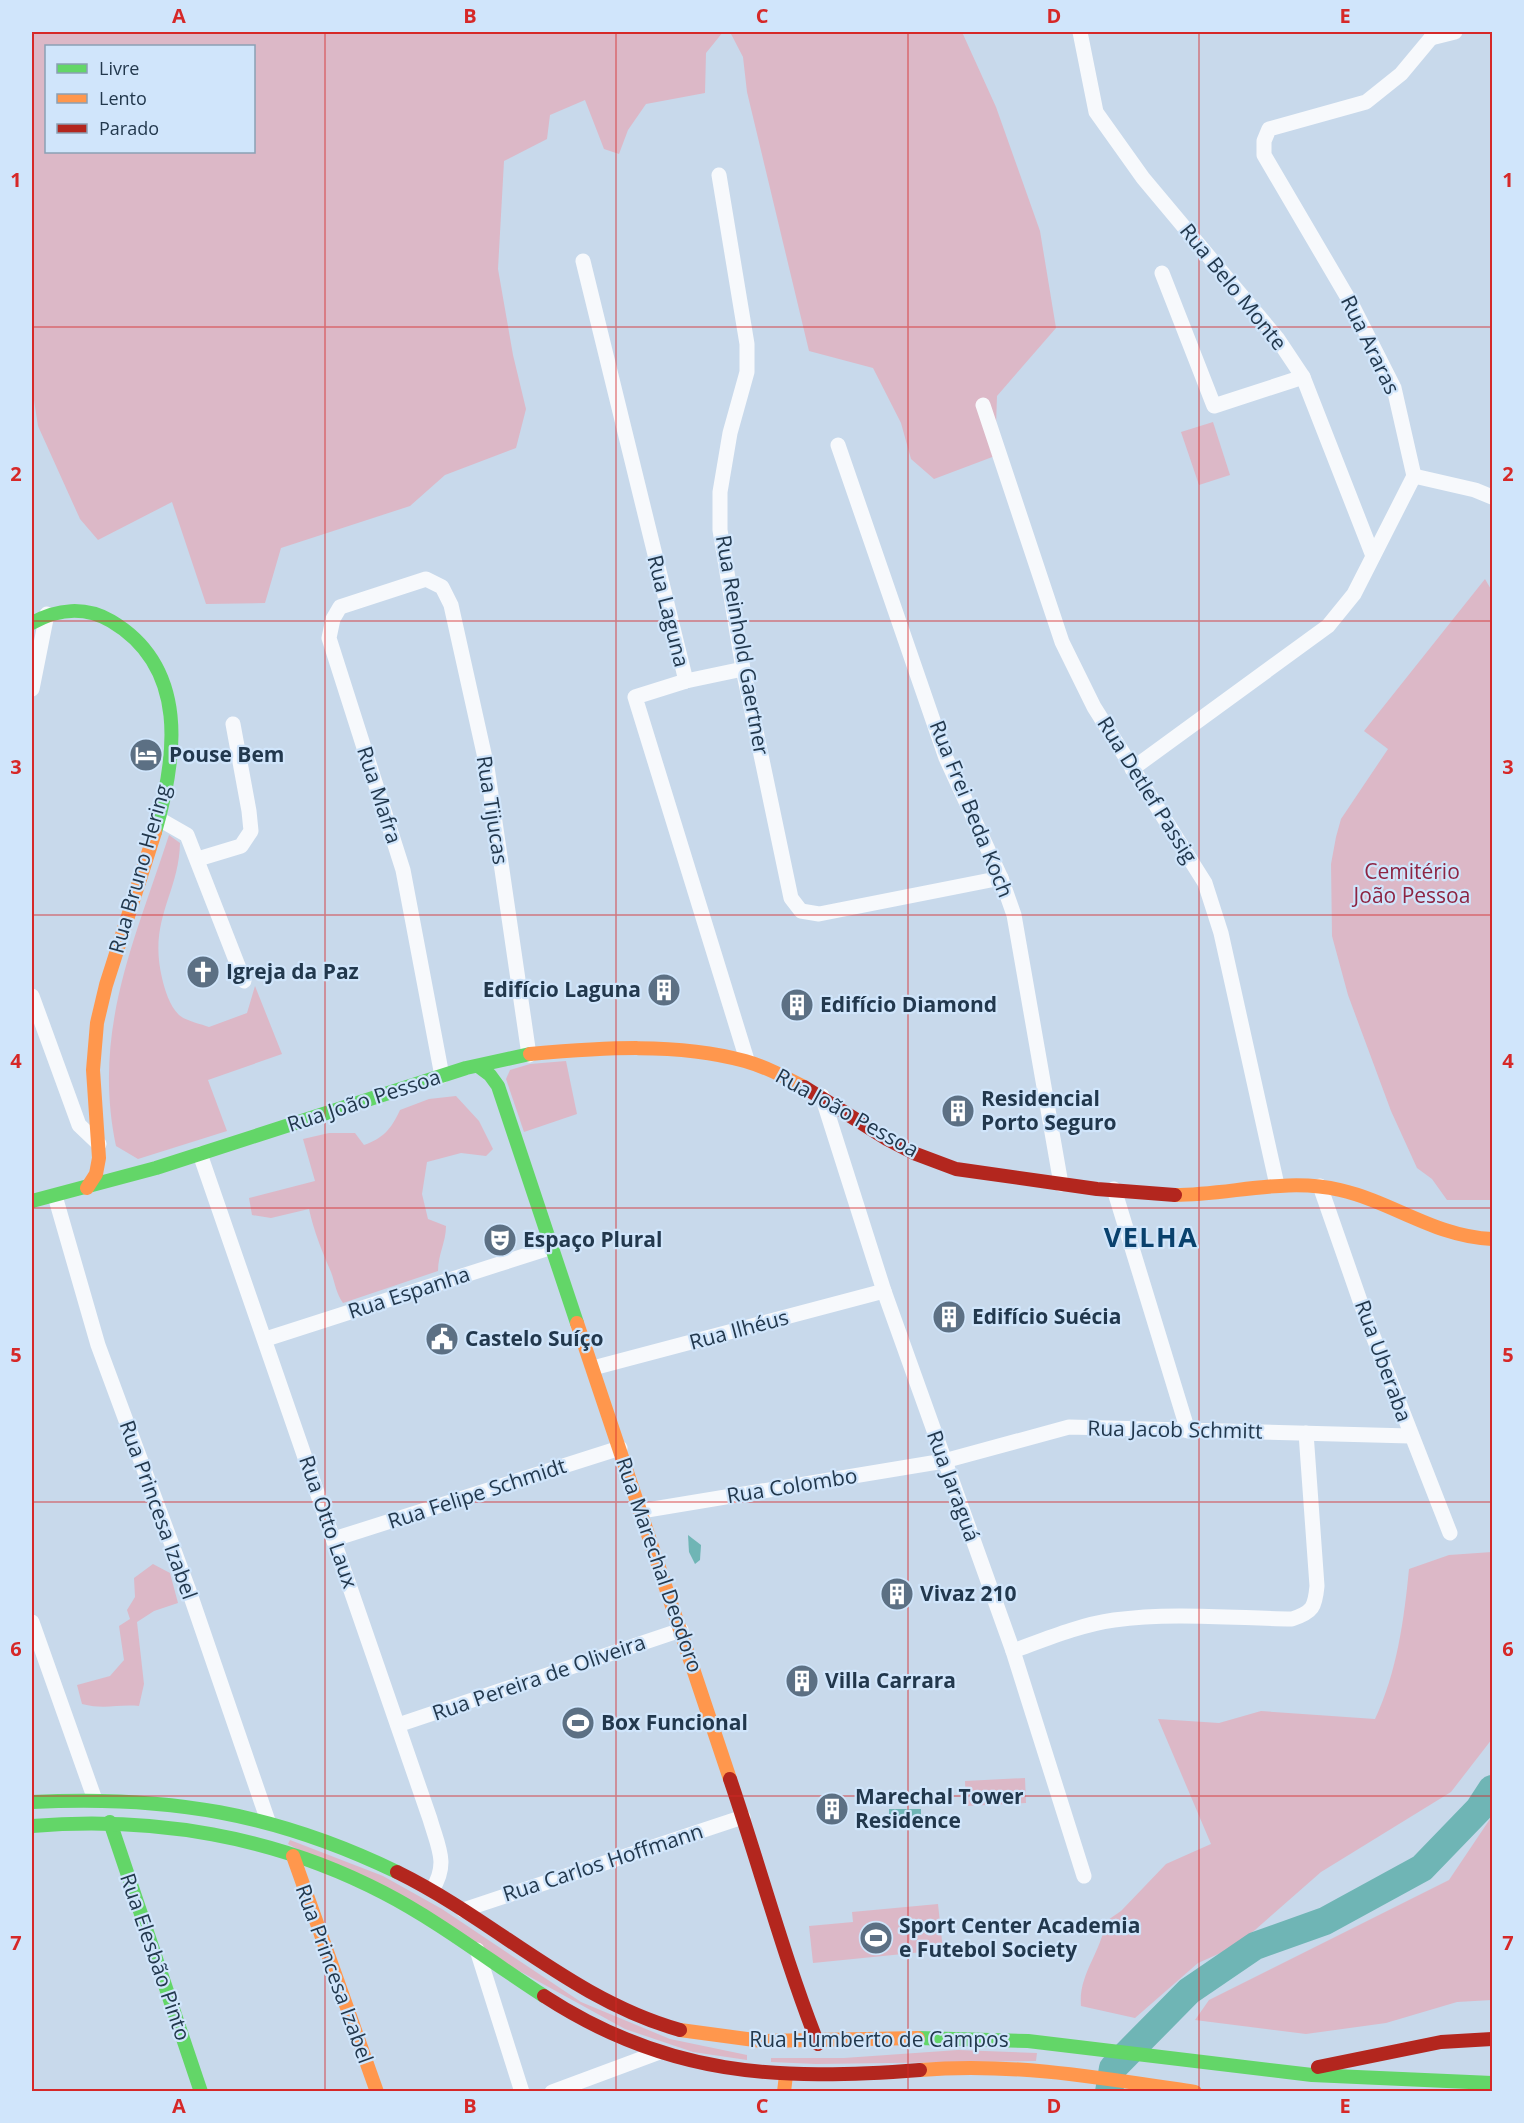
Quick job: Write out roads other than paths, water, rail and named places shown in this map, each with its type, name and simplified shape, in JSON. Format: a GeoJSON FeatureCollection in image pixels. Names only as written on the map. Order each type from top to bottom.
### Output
{"type":"FeatureCollection","features":[{"type":"Feature","properties":{"kind":"main road","name":"Rua Bruno Hering"},"geometry":{"type":"LineString","coordinates":[[32,623],[47,614],[77,611],[99,615],[132,636],[160,670],[169,695],[172,728],[170,765],[159,819],[112,962],[94,1035],[93,1075],[106,1152],[97,1174],[87,1188]]}},
{"type":"Feature","properties":{"kind":"main road","name":"Rua João Pessoa"},"geometry":{"type":"LineString","coordinates":[[32,1201],[87,1188],[442,1076],[510,1058],[529,1054],[602,1050],[684,1052],[747,1060],[822,1096],[882,1137],[948,1167],[1060,1184],[1209,1194],[1277,1185],[1320,1186],[1364,1196],[1443,1233],[1492,1239]]}},
{"type":"Feature","properties":{"kind":"main road"},"geometry":{"type":"LineString","coordinates":[[498,1086],[510,1058]]}},
{"type":"Feature","properties":{"kind":"main road","name":"Rua Marechal Deodoro"},"geometry":{"type":"LineString","coordinates":[[478,1066],[490,1075],[498,1086],[743,1817],[796,1988],[818,2044]]}},
{"type":"Feature","properties":{"kind":"main road"},"geometry":{"type":"LineString","coordinates":[[106,1152],[150,1169]]}},
{"type":"Feature","properties":{"kind":"main road","name":"Rua Humberto de Campos"},"geometry":{"type":"LineString","coordinates":[[32,1802],[94,1797],[151,1800],[268,1821],[346,1848],[432,1890],[581,1990],[654,2024],[733,2041],[818,2044],[954,2037],[1059,2042],[1289,2074],[1492,2083]]}},
{"type":"Feature","properties":{"kind":"main road","name":"Rua Humberto de Campos"},"geometry":{"type":"LineString","coordinates":[[32,1826],[110,1822],[212,1834],[293,1856],[358,1880],[396,1899],[477,1950],[566,2012],[630,2043],[657,2053],[714,2066],[786,2075],[987,2067],[1058,2073],[1195,2091]]}},
{"type":"Feature","properties":{"kind":"main road","name":"Rua Elesbão Pinto"},"geometry":{"type":"LineString","coordinates":[[110,1822],[201,2091]]}},
{"type":"Feature","properties":{"kind":"main road","name":"Rua Princesa Izabel"},"geometry":{"type":"LineString","coordinates":[[293,1856],[377,2091]]}},
{"type":"Feature","properties":{"kind":"main road"},"geometry":{"type":"LineString","coordinates":[[1289,2074],[1441,2042],[1492,2039]]}},
{"type":"Feature","properties":{"kind":"main road"},"geometry":{"type":"LineString","coordinates":[[784,2091],[786,2075]]}},
{"type":"Feature","properties":{"kind":"street","name":"Rua Belo Monte"},"geometry":{"type":"LineString","coordinates":[[1080,32],[1084,41],[1089,88],[1096,112],[1143,178],[1277,338],[1303,377],[1373,556]]}},
{"type":"Feature","properties":{"kind":"street"},"geometry":{"type":"LineString","coordinates":[[1427,35],[1455,32]]}},
{"type":"Feature","properties":{"kind":"street","name":"Rua Araras"},"geometry":{"type":"LineString","coordinates":[[1414,476],[1394,388],[1352,306],[1264,155],[1263,141],[1269,129],[1366,102],[1401,74],[1427,35]]}},
{"type":"Feature","properties":{"kind":"street","name":"Rua Reinhold Gaertner"},"geometry":{"type":"LineString","coordinates":[[719,175],[747,344],[747,372],[730,434],[720,492],[720,530],[743,669],[791,898],[801,911],[819,914],[1001,878]]}},
{"type":"Feature","properties":{"kind":"street","name":"Rua Laguna"},"geometry":{"type":"LineString","coordinates":[[583,261],[686,681],[635,697],[747,1060]]}},
{"type":"Feature","properties":{"kind":"street"},"geometry":{"type":"LineString","coordinates":[[1162,273],[1214,406],[1303,377]]}},
{"type":"Feature","properties":{"kind":"street","name":"Rua Detlef Passig"},"geometry":{"type":"LineString","coordinates":[[983,405],[1062,642],[1094,707],[1205,883],[1221,933],[1277,1185]]}},
{"type":"Feature","properties":{"kind":"street","name":"Rua Frei Beda Koch"},"geometry":{"type":"LineString","coordinates":[[838,445],[946,758],[1001,878],[1014,915],[1060,1184]]}},
{"type":"Feature","properties":{"kind":"street"},"geometry":{"type":"LineString","coordinates":[[1132,770],[1328,626],[1354,594],[1414,476],[1475,490],[1492,497]]}},
{"type":"Feature","properties":{"kind":"street","name":"Rua Tijucas"},"geometry":{"type":"LineString","coordinates":[[426,579],[442,587],[451,605],[487,767],[529,1054]]}},
{"type":"Feature","properties":{"kind":"street","name":"Rua Mafra"},"geometry":{"type":"LineString","coordinates":[[426,579],[340,607],[333,619],[329,638],[403,870],[442,1076]]}},
{"type":"Feature","properties":{"kind":"street"},"geometry":{"type":"LineString","coordinates":[[32,689],[47,614]]}},
{"type":"Feature","properties":{"kind":"street"},"geometry":{"type":"LineString","coordinates":[[686,681],[743,669]]}},
{"type":"Feature","properties":{"kind":"street"},"geometry":{"type":"LineString","coordinates":[[198,859],[241,846],[251,831],[247,794],[232,724]]}},
{"type":"Feature","properties":{"kind":"street"},"geometry":{"type":"LineString","coordinates":[[159,819],[187,835],[244,981]]}},
{"type":"Feature","properties":{"kind":"street"},"geometry":{"type":"LineString","coordinates":[[32,996],[79,1125],[106,1152]]}},
{"type":"Feature","properties":{"kind":"street","name":"Rua Jaraguá"},"geometry":{"type":"LineString","coordinates":[[822,1096],[885,1291],[1013,1651],[1084,1876]]}},
{"type":"Feature","properties":{"kind":"street","name":"Rua Otto Laux"},"geometry":{"type":"LineString","coordinates":[[200,1154],[266,1339],[442,1859],[442,1876],[432,1890]]}},
{"type":"Feature","properties":{"kind":"street","name":"Rua Uberaba"},"geometry":{"type":"LineString","coordinates":[[1320,1186],[1410,1436],[1450,1533]]}},
{"type":"Feature","properties":{"kind":"street"},"geometry":{"type":"LineString","coordinates":[[1114,1189],[1188,1431]]}},
{"type":"Feature","properties":{"kind":"street","name":"Rua Princesa Izabel"},"geometry":{"type":"LineString","coordinates":[[55,1196],[98,1345],[188,1588],[268,1821]]}},
{"type":"Feature","properties":{"kind":"street","name":"Rua Espanha"},"geometry":{"type":"LineString","coordinates":[[266,1339],[552,1247]]}},
{"type":"Feature","properties":{"kind":"street","name":"Rua Ilhéus"},"geometry":{"type":"LineString","coordinates":[[593,1368],[885,1291]]}},
{"type":"Feature","properties":{"kind":"street","name":"Rua Jacob Schmitt"},"geometry":{"type":"LineString","coordinates":[[944,1461],[1069,1428],[1410,1436]]}},
{"type":"Feature","properties":{"kind":"street"},"geometry":{"type":"LineString","coordinates":[[1013,1651],[1076,1629],[1112,1620],[1150,1616],[1292,1619],[1307,1614],[1315,1603],[1317,1586],[1306,1433]]}},
{"type":"Feature","properties":{"kind":"street","name":"Rua Felipe Schmidt"},"geometry":{"type":"LineString","coordinates":[[334,1539],[620,1448]]}},
{"type":"Feature","properties":{"kind":"street","name":"Rua Colombo"},"geometry":{"type":"LineString","coordinates":[[640,1511],[944,1461]]}},
{"type":"Feature","properties":{"kind":"street"},"geometry":{"type":"LineString","coordinates":[[32,1622],[94,1797]]}},
{"type":"Feature","properties":{"kind":"street","name":"Rua Pereira de Oliveira"},"geometry":{"type":"LineString","coordinates":[[398,1725],[681,1630]]}},
{"type":"Feature","properties":{"kind":"street","name":"Rua Carlos Hoffmann"},"geometry":{"type":"LineString","coordinates":[[463,1910],[743,1817]]}},
{"type":"Feature","properties":{"kind":"street"},"geometry":{"type":"LineString","coordinates":[[477,1950],[522,2091]]}},
{"type":"Feature","properties":{"kind":"street"},"geometry":{"type":"LineString","coordinates":[[552,2091],[657,2053]]}},
{"type":"Feature","properties":{"kind":"waterway"},"geometry":{"type":"LineString","coordinates":[[1109,2092],[1113,2068],[1189,1991],[1255,1946],[1325,1921],[1422,1868],[1479,1809],[1492,1789]]}},
{"type":"Feature","properties":{"kind":"place","name":"Pouse Bem"},"geometry":{"type":"Point","coordinates":[146,755]}},
{"type":"Feature","properties":{"kind":"place","name":"Igreja da Paz"},"geometry":{"type":"Point","coordinates":[203,972]}},
{"type":"Feature","properties":{"kind":"place","name":"Edifício Laguna"},"geometry":{"type":"Point","coordinates":[664,990]}},
{"type":"Feature","properties":{"kind":"place","name":"Edifício Diamond"},"geometry":{"type":"Point","coordinates":[797,1005]}},
{"type":"Feature","properties":{"kind":"place","name":"Residencial Porto Seguro"},"geometry":{"type":"Point","coordinates":[958,1111]}},
{"type":"Feature","properties":{"kind":"place","name":"Espaço Plural"},"geometry":{"type":"Point","coordinates":[500,1240]}},
{"type":"Feature","properties":{"kind":"place","name":"Edifício Suécia"},"geometry":{"type":"Point","coordinates":[949,1317]}},
{"type":"Feature","properties":{"kind":"place","name":"Castelo Suíço"},"geometry":{"type":"Point","coordinates":[442,1339]}},
{"type":"Feature","properties":{"kind":"place","name":"Vivaz 210"},"geometry":{"type":"Point","coordinates":[897,1594]}},
{"type":"Feature","properties":{"kind":"place","name":"Villa Carrara"},"geometry":{"type":"Point","coordinates":[802,1681]}},
{"type":"Feature","properties":{"kind":"place","name":"Box Funcional"},"geometry":{"type":"Point","coordinates":[578,1723]}},
{"type":"Feature","properties":{"kind":"place","name":"Marechal Tower Residence"},"geometry":{"type":"Point","coordinates":[832,1809]}},
{"type":"Feature","properties":{"kind":"place","name":"Sport Center Academia e Futebol Society"},"geometry":{"type":"Point","coordinates":[876,1938]}},
{"type":"Feature","properties":{"kind":"district","name":"VELHA"},"geometry":{"type":"Point","coordinates":[1151,1238]}},
{"type":"Feature","properties":{"kind":"park label","name":"Cemitério João Pessoa"},"geometry":{"type":"Point","coordinates":[1412,884]}}]}
